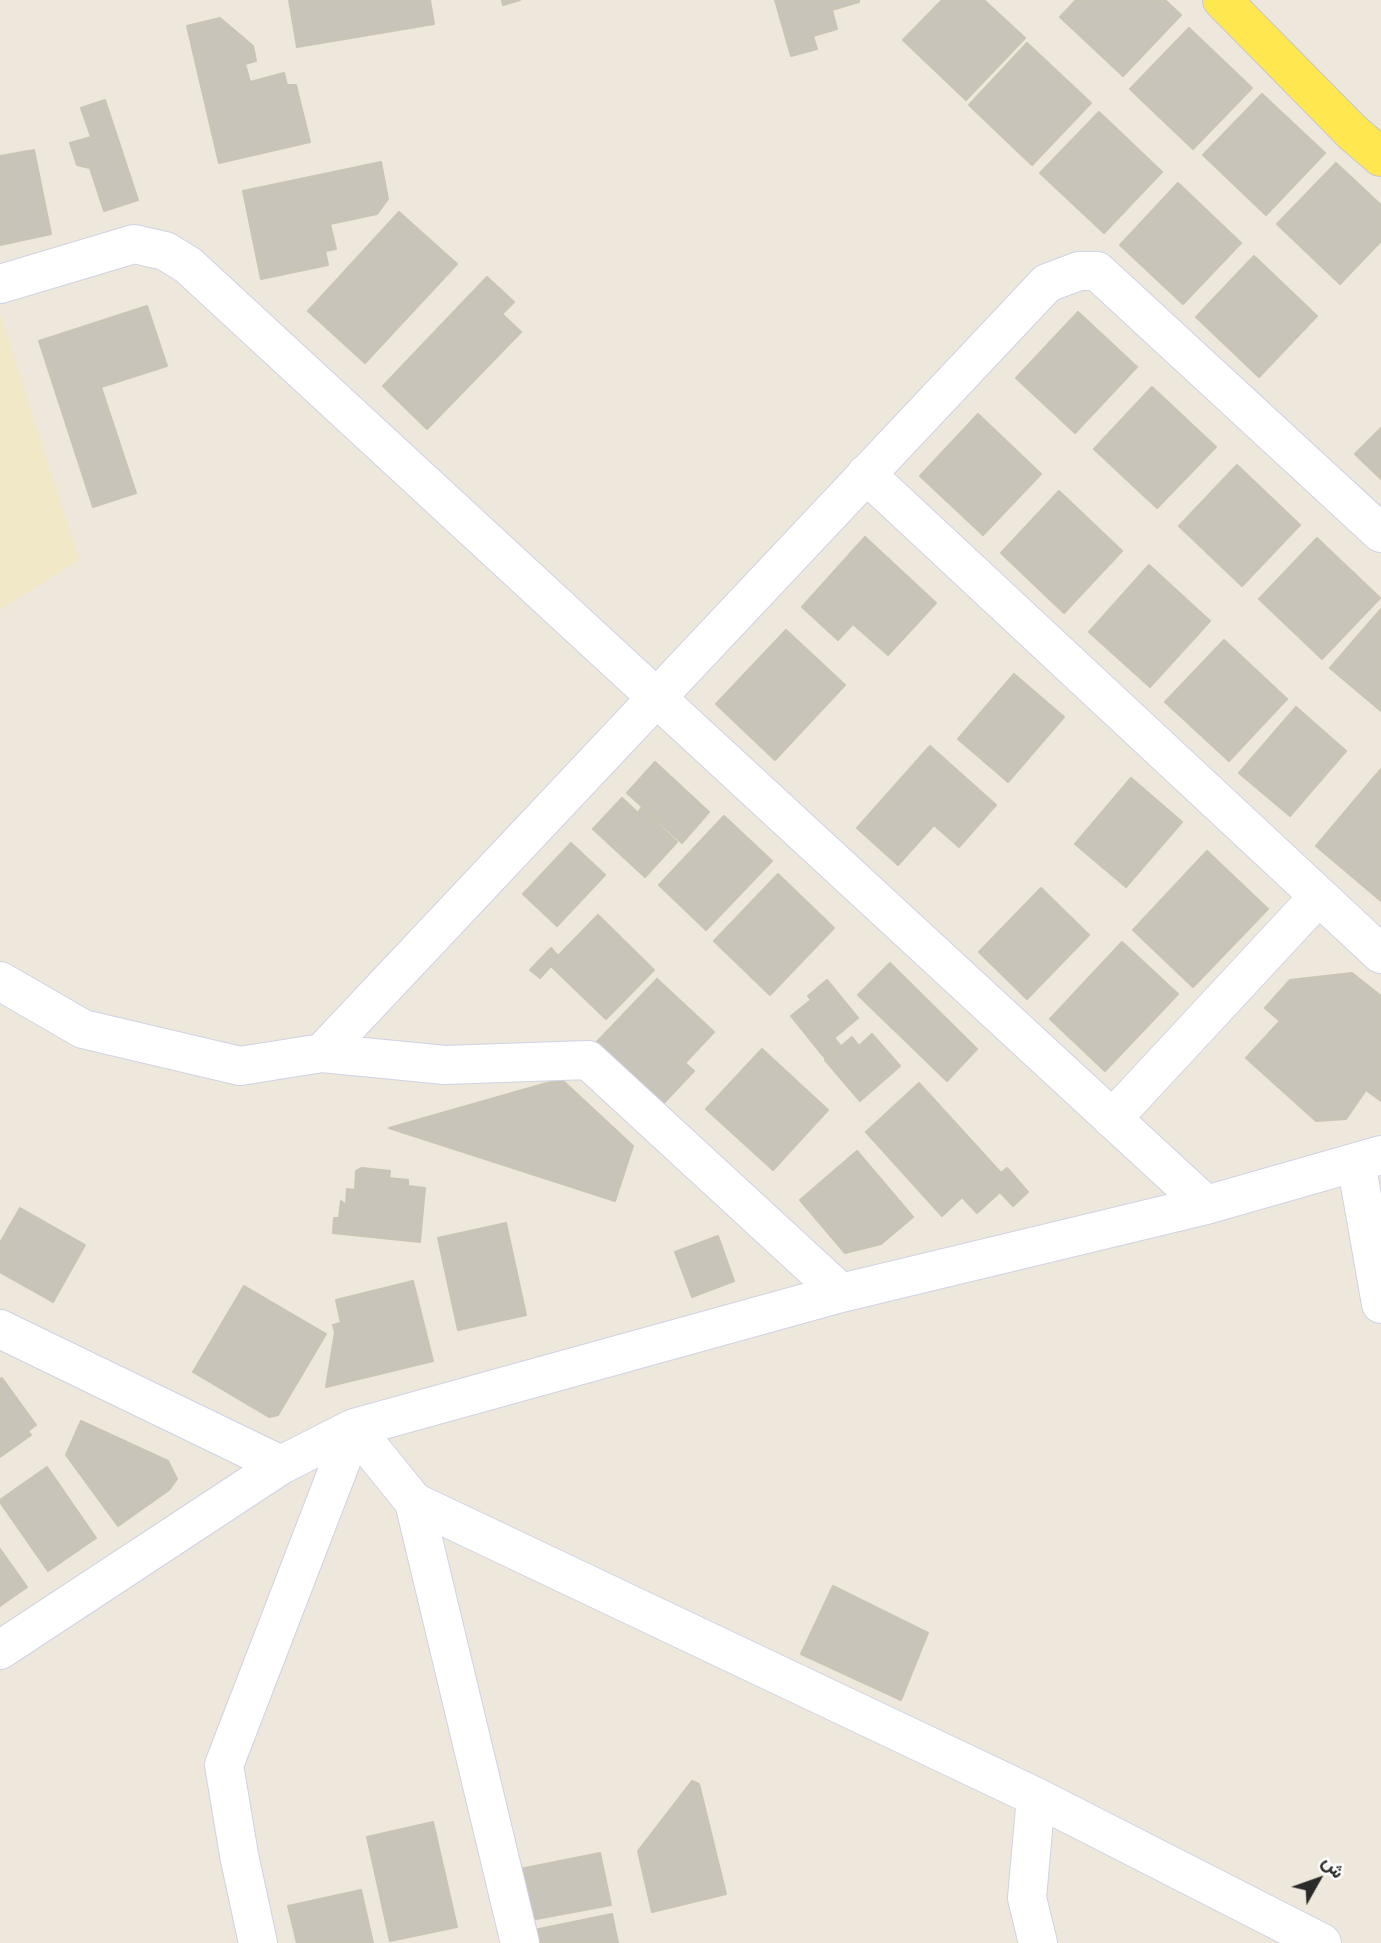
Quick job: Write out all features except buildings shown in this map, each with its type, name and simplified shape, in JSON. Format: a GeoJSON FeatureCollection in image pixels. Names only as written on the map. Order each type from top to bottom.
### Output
{"type":"FeatureCollection","features":[{"type":"Feature","properties":{"kind":"main road"},"geometry":{"type":"LineString","coordinates":[[1222,0],[1352,132],[1381,157]]}},
{"type":"Feature","properties":{"kind":"street"},"geometry":{"type":"LineString","coordinates":[[0,284],[135,244],[165,251],[188,265],[1206,1205]]}},
{"type":"Feature","properties":{"kind":"street"},"geometry":{"type":"LineString","coordinates":[[322,1053],[1047,283],[1079,271],[1097,271],[1381,533]]}},
{"type":"Feature","properties":{"kind":"street"},"geometry":{"type":"LineString","coordinates":[[866,474],[1381,954]]}},
{"type":"Feature","properties":{"kind":"street"},"geometry":{"type":"LineString","coordinates":[[1112,1119],[1320,896]]}},
{"type":"Feature","properties":{"kind":"street"},"geometry":{"type":"LineString","coordinates":[[0,981],[83,1029],[240,1066],[322,1053],[445,1065],[588,1060],[841,1293]]}},
{"type":"Feature","properties":{"kind":"street"},"geometry":{"type":"LineString","coordinates":[[0,1650],[281,1465],[354,1428],[841,1293],[1206,1205],[1369,1159],[1381,1304]]}},
{"type":"Feature","properties":{"kind":"street"},"geometry":{"type":"LineString","coordinates":[[0,1329],[281,1465]]}},
{"type":"Feature","properties":{"kind":"street"},"geometry":{"type":"LineString","coordinates":[[354,1428],[414,1502],[520,1943]]}},
{"type":"Feature","properties":{"kind":"street"},"geometry":{"type":"LineString","coordinates":[[258,1943],[239,1855],[224,1765],[354,1428]]}},
{"type":"Feature","properties":{"kind":"street"},"geometry":{"type":"LineString","coordinates":[[414,1502],[1036,1797],[1322,1943]]}},
{"type":"Feature","properties":{"kind":"street"},"geometry":{"type":"LineString","coordinates":[[1036,1797],[1027,1898],[1038,1943]]}},
{"type":"Feature","properties":{"kind":"shaded area"},"geometry":{"type":"Polygon","coordinates":[[[0,314],[79,560],[0,610],[0,314]]]}}]}
